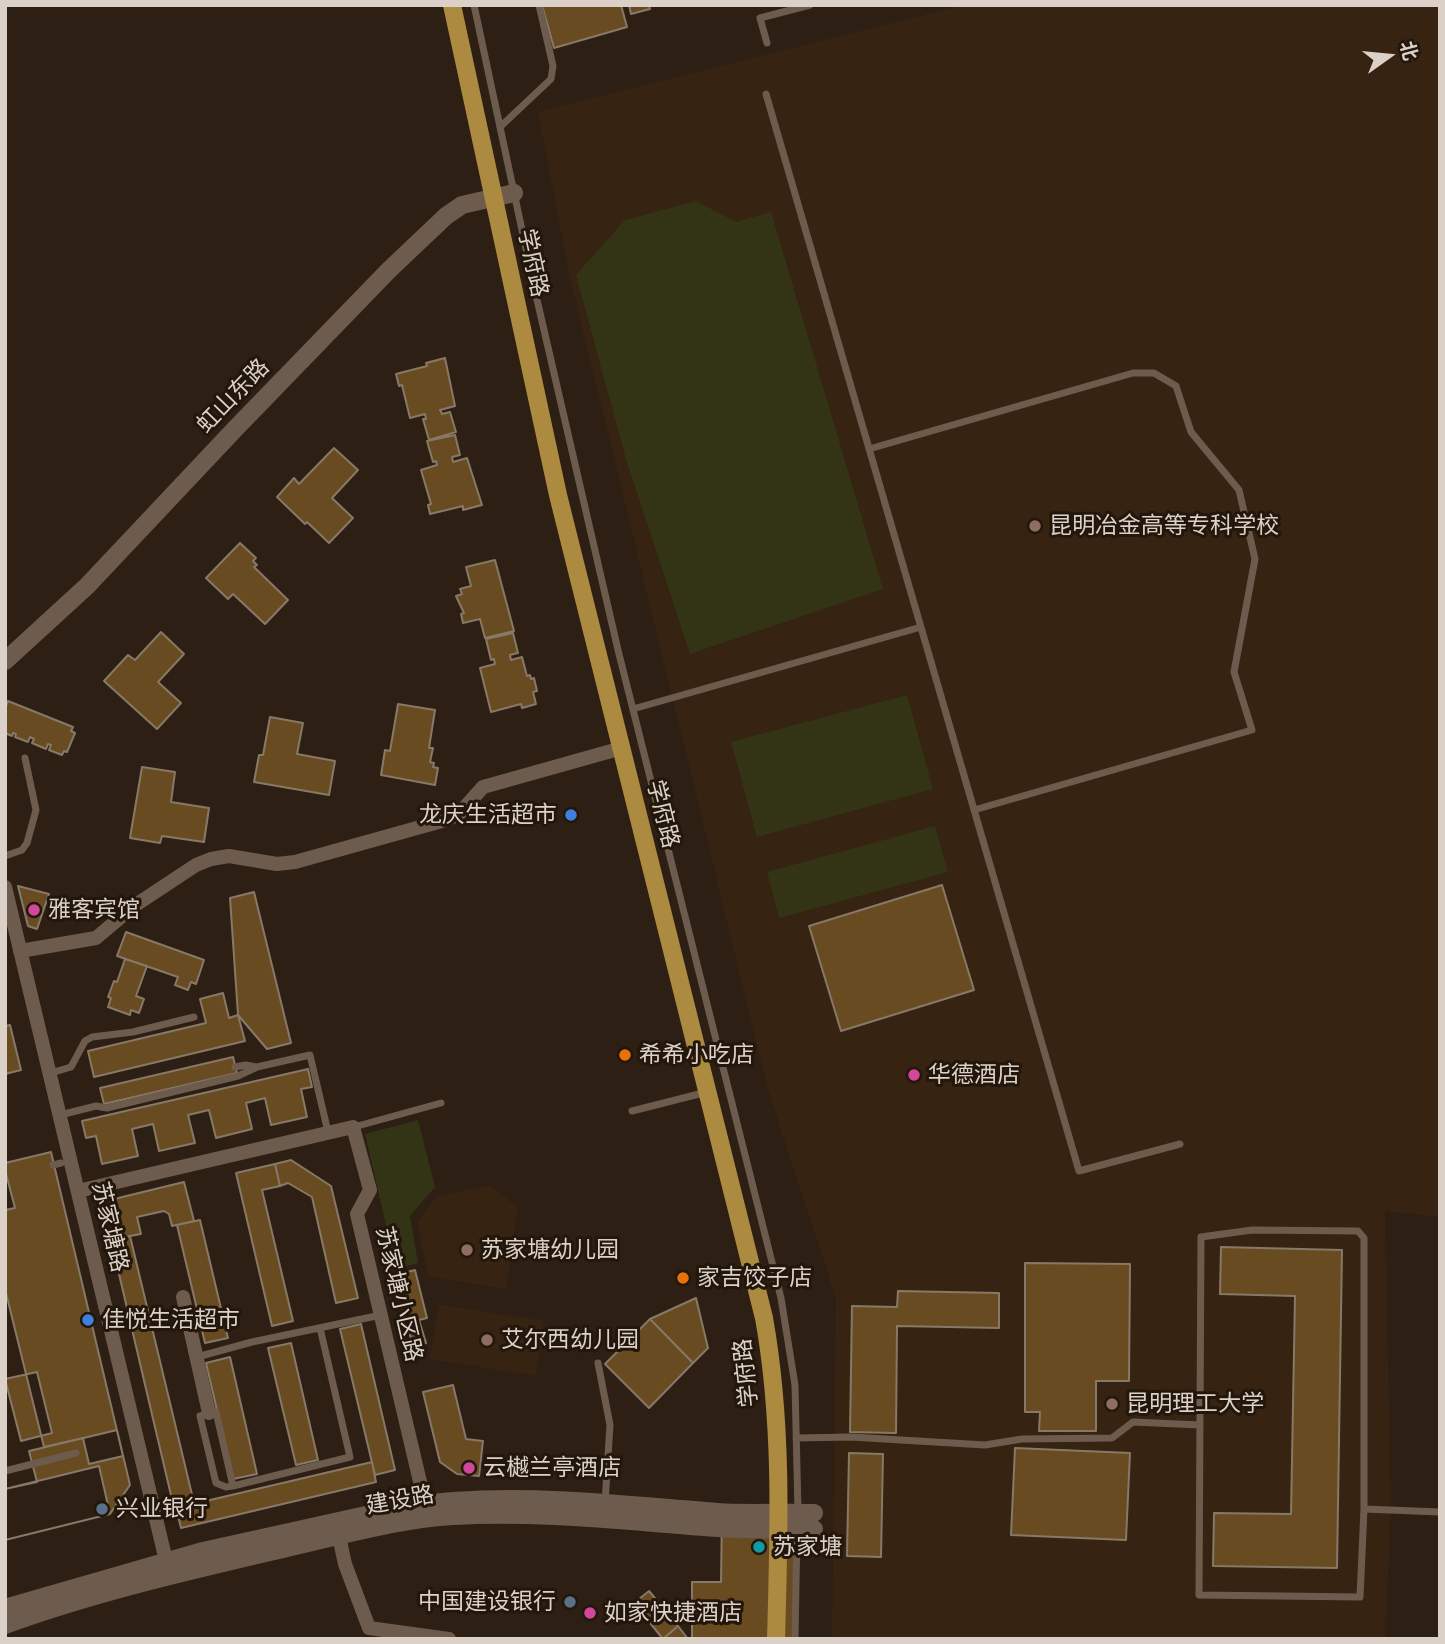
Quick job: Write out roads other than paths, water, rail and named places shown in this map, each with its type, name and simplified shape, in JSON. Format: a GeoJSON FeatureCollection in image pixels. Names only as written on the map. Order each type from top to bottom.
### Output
{"type":"FeatureCollection","features":[{"type":"Feature","properties":{"kind":"main road","name":"学府路"},"geometry":{"type":"LineString","coordinates":[[452,5],[558,495],[764,1318],[771,1354],[776,1424],[776,1639]]}},
{"type":"Feature","properties":{"kind":"street","name":"虹山东路"},"geometry":{"type":"LineString","coordinates":[[7,655],[87,586],[234,429],[389,270],[446,216],[462,205],[514,193]]}},
{"type":"Feature","properties":{"kind":"street"},"geometry":{"type":"LineString","coordinates":[[20,951],[96,938],[134,906],[196,865],[211,859],[229,856],[277,864],[295,862],[442,821],[458,815],[483,787],[622,748]]}},
{"type":"Feature","properties":{"kind":"street","name":"苏家塘路"},"geometry":{"type":"LineString","coordinates":[[5,887],[168,1569]]}},
{"type":"Feature","properties":{"kind":"street"},"geometry":{"type":"LineString","coordinates":[[78,1191],[353,1127]]}},
{"type":"Feature","properties":{"kind":"street","name":"苏家塘小区路"},"geometry":{"type":"LineString","coordinates":[[353,1127],[370,1190],[357,1214],[425,1503]]}},
{"type":"Feature","properties":{"kind":"street"},"geometry":{"type":"LineString","coordinates":[[183,1297],[209,1413]]}},
{"type":"Feature","properties":{"kind":"street","name":"建设路"},"geometry":{"type":"LineString","coordinates":[[5,1608],[338,1529],[425,1503],[472,1499],[606,1504],[721,1512],[778,1521]]}},
{"type":"Feature","properties":{"kind":"street","name":"建设路"},"geometry":{"type":"LineString","coordinates":[[338,1529],[476,1515],[720,1528],[778,1521],[806,1521]]}},
{"type":"Feature","properties":{"kind":"street"},"geometry":{"type":"LineString","coordinates":[[338,1529],[345,1564],[369,1628],[449,1639]]}},
{"type":"Feature","properties":{"kind":"street","name":"建设路"},"geometry":{"type":"LineString","coordinates":[[5,1625],[168,1569]]}},
{"type":"Feature","properties":{"kind":"lane","name":"学府路"},"geometry":{"type":"LineString","coordinates":[[474,5],[514,193],[633,709],[781,1298],[795,1385],[796,1438],[806,1521],[795,1639]]}},
{"type":"Feature","properties":{"kind":"lane"},"geometry":{"type":"LineString","coordinates":[[500,127],[551,79],[553,66],[538,5]]}},
{"type":"Feature","properties":{"kind":"lane"},"geometry":{"type":"LineString","coordinates":[[767,43],[760,18],[810,5]]}},
{"type":"Feature","properties":{"kind":"lane"},"geometry":{"type":"LineString","coordinates":[[766,94],[1079,1171],[1180,1144]]}},
{"type":"Feature","properties":{"kind":"lane"},"geometry":{"type":"LineString","coordinates":[[869,449],[1133,373],[1154,373],[1176,386],[1191,432],[1239,490],[1255,559],[1234,672],[1251,730],[974,810]]}},
{"type":"Feature","properties":{"kind":"lane"},"geometry":{"type":"LineString","coordinates":[[633,709],[921,628]]}},
{"type":"Feature","properties":{"kind":"lane"},"geometry":{"type":"LineString","coordinates":[[5,856],[22,850],[27,843],[36,810],[25,758]]}},
{"type":"Feature","properties":{"kind":"lane"},"geometry":{"type":"LineString","coordinates":[[51,1073],[71,1067],[85,1041],[92,1037],[133,1032],[194,1017]]}},
{"type":"Feature","properties":{"kind":"lane"},"geometry":{"type":"LineString","coordinates":[[60,1115],[96,1106],[107,1108],[238,1076],[257,1068],[310,1055],[328,1133]]}},
{"type":"Feature","properties":{"kind":"lane"},"geometry":{"type":"LineString","coordinates":[[235,1067],[246,1065],[257,1068]]}},
{"type":"Feature","properties":{"kind":"lane"},"geometry":{"type":"LineString","coordinates":[[632,1111],[708,1092]]}},
{"type":"Feature","properties":{"kind":"lane"},"geometry":{"type":"LineString","coordinates":[[353,1127],[441,1103]]}},
{"type":"Feature","properties":{"kind":"lane"},"geometry":{"type":"LineString","coordinates":[[1252,1230],[1358,1231],[1364,1238],[1364,1508],[1360,1597],[1199,1595],[1201,1237],[1252,1230]]}},
{"type":"Feature","properties":{"kind":"lane"},"geometry":{"type":"LineString","coordinates":[[197,1357],[381,1314]]}},
{"type":"Feature","properties":{"kind":"lane"},"geometry":{"type":"LineString","coordinates":[[233,1486],[216,1412],[200,1416],[216,1483],[226,1488],[350,1457],[320,1328]]}},
{"type":"Feature","properties":{"kind":"lane"},"geometry":{"type":"LineString","coordinates":[[598,1363],[610,1425],[606,1504]]}},
{"type":"Feature","properties":{"kind":"lane"},"geometry":{"type":"LineString","coordinates":[[796,1438],[851,1437],[985,1445],[1022,1438],[1112,1438],[1133,1423],[1200,1424]]}},
{"type":"Feature","properties":{"kind":"lane"},"geometry":{"type":"LineString","coordinates":[[5,1471],[75,1453]]}},
{"type":"Feature","properties":{"kind":"lane"},"geometry":{"type":"LineString","coordinates":[[1364,1508],[1440,1511]]}},
{"type":"Feature","properties":{"kind":"place","name":"昆明冶金高等专科学校"},"geometry":{"type":"Point","coordinates":[1035,526]}},
{"type":"Feature","properties":{"kind":"place","name":"龙庆生活超市"},"geometry":{"type":"Point","coordinates":[571,815]}},
{"type":"Feature","properties":{"kind":"place","name":"雅客宾馆"},"geometry":{"type":"Point","coordinates":[34,910]}},
{"type":"Feature","properties":{"kind":"place","name":"希希小吃店"},"geometry":{"type":"Point","coordinates":[625,1055]}},
{"type":"Feature","properties":{"kind":"place","name":"华德酒店"},"geometry":{"type":"Point","coordinates":[914,1075]}},
{"type":"Feature","properties":{"kind":"place","name":"苏家塘幼儿园"},"geometry":{"type":"Point","coordinates":[467,1250]}},
{"type":"Feature","properties":{"kind":"place","name":"家吉饺子店"},"geometry":{"type":"Point","coordinates":[683,1278]}},
{"type":"Feature","properties":{"kind":"place","name":"佳悦生活超市"},"geometry":{"type":"Point","coordinates":[88,1320]}},
{"type":"Feature","properties":{"kind":"place","name":"艾尔西幼儿园"},"geometry":{"type":"Point","coordinates":[487,1340]}},
{"type":"Feature","properties":{"kind":"place","name":"昆明理工大学"},"geometry":{"type":"Point","coordinates":[1112,1404]}},
{"type":"Feature","properties":{"kind":"place","name":"云樾兰亭酒店"},"geometry":{"type":"Point","coordinates":[469,1468]}},
{"type":"Feature","properties":{"kind":"place","name":"兴业银行"},"geometry":{"type":"Point","coordinates":[102,1509]}},
{"type":"Feature","properties":{"kind":"place","name":"苏家塘"},"geometry":{"type":"Point","coordinates":[759,1547]}},
{"type":"Feature","properties":{"kind":"place","name":"中国建设银行"},"geometry":{"type":"Point","coordinates":[570,1602]}},
{"type":"Feature","properties":{"kind":"place","name":"如家快捷酒店"},"geometry":{"type":"Point","coordinates":[590,1613]}}]}
